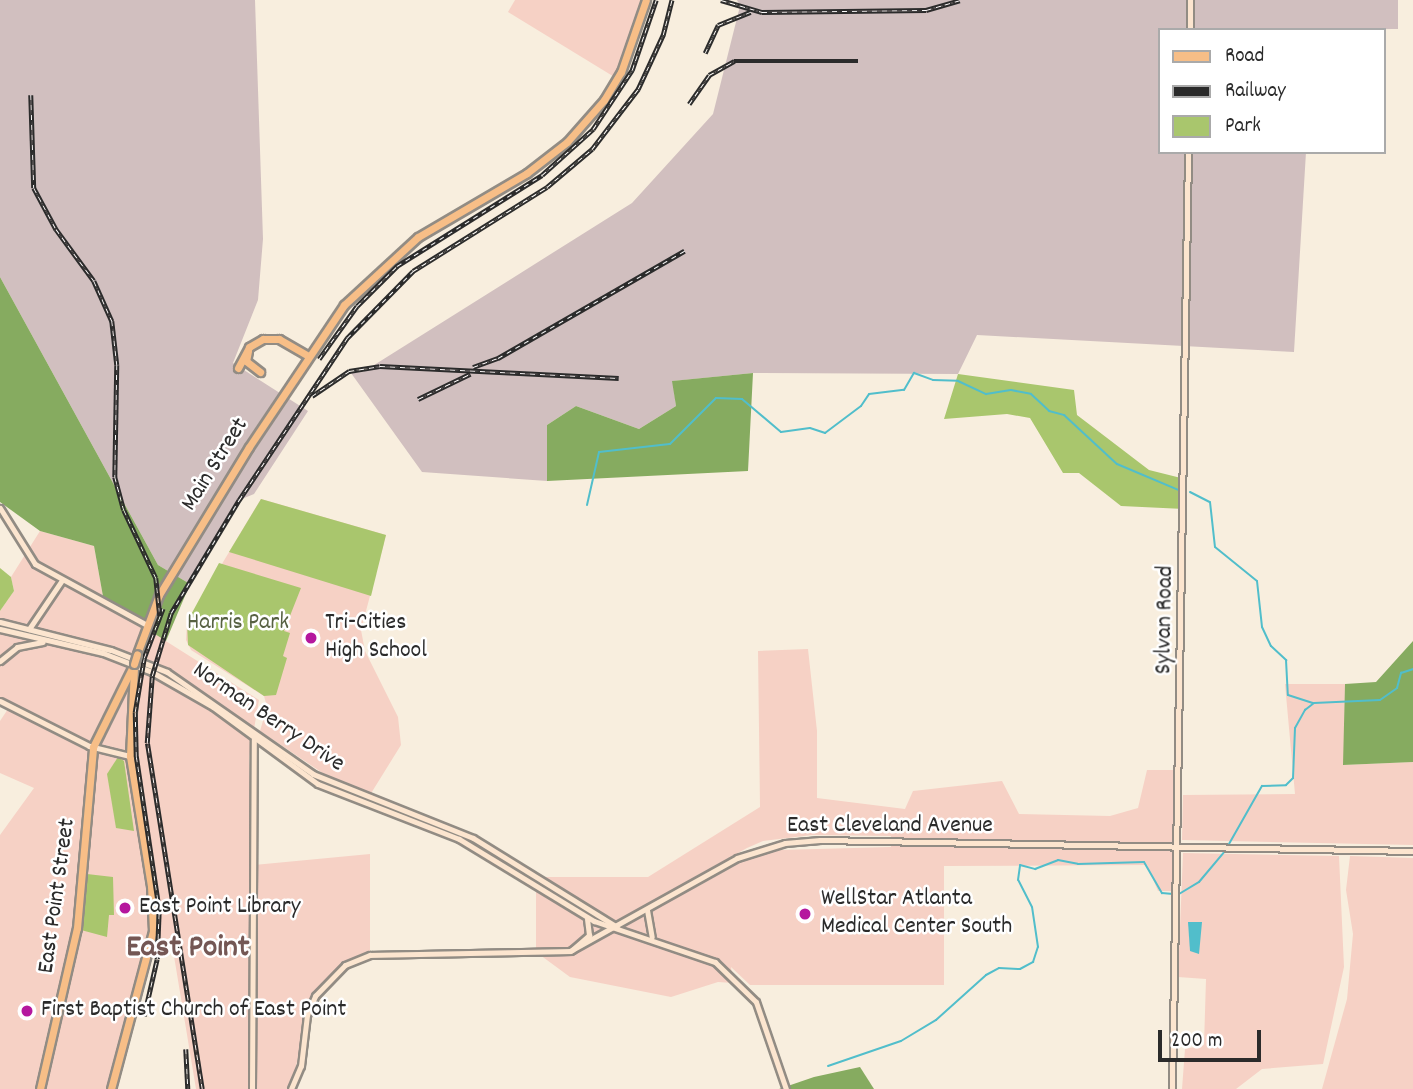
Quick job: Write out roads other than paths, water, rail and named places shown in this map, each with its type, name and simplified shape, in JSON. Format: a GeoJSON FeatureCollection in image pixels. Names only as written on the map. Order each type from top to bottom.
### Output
{"type":"FeatureCollection","features":[{"type":"Feature","properties":{"kind":"main road","name":"Main Street"},"geometry":{"type":"LineString","coordinates":[[111,1089],[153,930],[151,886],[130,756],[130,710],[133,668],[159,595],[307,356],[378,270],[418,237],[540,164],[586,123],[621,72],[646,0]]}},
{"type":"Feature","properties":{"kind":"main road"},"geometry":{"type":"LineString","coordinates":[[1190,0],[1190,28]]}},
{"type":"Feature","properties":{"kind":"main road","name":"Sylvan Road"},"geometry":{"type":"LineString","coordinates":[[1172,1089],[1188,154]]}},
{"type":"Feature","properties":{"kind":"main road"},"geometry":{"type":"LineString","coordinates":[[238,368],[251,345],[268,338],[287,344],[307,356]]}},
{"type":"Feature","properties":{"kind":"main road"},"geometry":{"type":"LineString","coordinates":[[287,344],[296,356],[295,375]]}},
{"type":"Feature","properties":{"kind":"main road"},"geometry":{"type":"LineString","coordinates":[[251,345],[246,360],[260,372]]}},
{"type":"Feature","properties":{"kind":"main road"},"geometry":{"type":"LineString","coordinates":[[0,508],[29,558],[62,580],[147,625]]}},
{"type":"Feature","properties":{"kind":"main road"},"geometry":{"type":"LineString","coordinates":[[29,629],[62,580]]}},
{"type":"Feature","properties":{"kind":"main road","name":"Norman Berry Drive"},"geometry":{"type":"LineString","coordinates":[[0,622],[149,664],[198,690],[318,784],[459,839],[582,914],[715,962],[744,986],[768,1026],[786,1089]]}},
{"type":"Feature","properties":{"kind":"main road","name":"Norman Berry Drive"},"geometry":{"type":"LineString","coordinates":[[0,629],[152,672],[201,699],[328,782],[473,838],[617,928]]}},
{"type":"Feature","properties":{"kind":"main road"},"geometry":{"type":"LineString","coordinates":[[0,661],[21,645],[52,642]]}},
{"type":"Feature","properties":{"kind":"main road"},"geometry":{"type":"LineString","coordinates":[[93,747],[133,668]]}},
{"type":"Feature","properties":{"kind":"main road"},"geometry":{"type":"LineString","coordinates":[[2,702],[93,747],[130,756]]}},
{"type":"Feature","properties":{"kind":"main road"},"geometry":{"type":"LineString","coordinates":[[114,704],[125,702],[130,710]]}},
{"type":"Feature","properties":{"kind":"main road"},"geometry":{"type":"LineString","coordinates":[[252,1089],[255,736]]}},
{"type":"Feature","properties":{"kind":"main road","name":"East Point Street"},"geometry":{"type":"LineString","coordinates":[[40,1089],[77,928],[93,747]]}},
{"type":"Feature","properties":{"kind":"main road","name":"East Cleveland Avenue"},"geometry":{"type":"LineString","coordinates":[[291,1089],[301,1066],[311,1004],[338,970],[370,955],[570,951],[617,928],[737,858],[798,841],[1413,851]]}},
{"type":"Feature","properties":{"kind":"main road"},"geometry":{"type":"LineString","coordinates":[[647,909],[648,930],[654,939]]}},
{"type":"Feature","properties":{"kind":"main road"},"geometry":{"type":"LineString","coordinates":[[570,951],[590,932],[582,914]]}},
{"type":"Feature","properties":{"kind":"water"},"geometry":{"type":"Polygon","coordinates":[[[1188,922],[1202,922],[1199,954],[1190,951],[1188,922]]]}},
{"type":"Feature","properties":{"kind":"waterway"},"geometry":{"type":"LineString","coordinates":[[587,505],[599,452],[670,444],[716,398],[742,399],[781,432],[810,428],[825,433],[861,406],[869,394],[904,390],[914,373],[933,380],[958,381],[986,394],[1011,390],[1031,394],[1049,411],[1064,415],[1117,464],[1181,491]]}},
{"type":"Feature","properties":{"kind":"waterway"},"geometry":{"type":"LineString","coordinates":[[1190,492],[1210,502],[1215,547],[1257,581],[1262,627],[1271,646],[1286,660],[1288,695],[1313,703]]}},
{"type":"Feature","properties":{"kind":"waterway"},"geometry":{"type":"LineString","coordinates":[[1179,894],[1199,882],[1225,851],[1262,786],[1286,785],[1293,778],[1295,728],[1305,710],[1314,703],[1380,700],[1397,688],[1401,673],[1413,669]]}},
{"type":"Feature","properties":{"kind":"waterway"},"geometry":{"type":"LineString","coordinates":[[828,1066],[901,1041],[936,1020],[986,975],[999,968],[1020,969],[1033,962],[1038,947],[1032,907],[1018,880],[1020,865],[1035,869],[1058,860],[1078,864],[1144,862],[1162,893],[1173,894]]}},
{"type":"Feature","properties":{"kind":"railway"},"geometry":{"type":"LineString","coordinates":[[319,359],[357,306],[397,266],[542,175],[593,129],[632,70],[656,0]]}},
{"type":"Feature","properties":{"kind":"railway"},"geometry":{"type":"LineString","coordinates":[[202,1089],[147,743],[152,676],[171,613],[239,500],[347,338],[413,271],[547,187],[592,149],[638,89],[663,35],[672,0]]}},
{"type":"Feature","properties":{"kind":"railway"},"geometry":{"type":"LineString","coordinates":[[721,0],[762,12],[926,10],[960,0]]}},
{"type":"Feature","properties":{"kind":"railway"},"geometry":{"type":"LineString","coordinates":[[705,53],[718,25],[750,12]]}},
{"type":"Feature","properties":{"kind":"railway"},"geometry":{"type":"LineString","coordinates":[[689,104],[709,75],[734,61],[858,61]]}},
{"type":"Feature","properties":{"kind":"railway"},"geometry":{"type":"LineString","coordinates":[[31,95],[34,188],[56,229],[94,281],[112,321],[117,365],[115,477],[124,510],[156,578],[160,616]]}},
{"type":"Feature","properties":{"kind":"railway"},"geometry":{"type":"LineString","coordinates":[[473,367],[498,358],[684,251]]}},
{"type":"Feature","properties":{"kind":"railway"},"geometry":{"type":"LineString","coordinates":[[312,396],[349,371],[380,366],[619,378]]}},
{"type":"Feature","properties":{"kind":"railway"},"geometry":{"type":"LineString","coordinates":[[418,399],[470,374]]}},
{"type":"Feature","properties":{"kind":"railway"},"geometry":{"type":"LineString","coordinates":[[144,1016],[157,959],[159,910],[136,757],[135,712],[144,658],[163,608]]}},
{"type":"Feature","properties":{"kind":"railway"},"geometry":{"type":"LineString","coordinates":[[186,1049],[188,1089]]}},
{"type":"Feature","properties":{"kind":"place","name":"Tri-Cities High School"},"geometry":{"type":"Point","coordinates":[311,638]}},
{"type":"Feature","properties":{"kind":"place","name":"East Point Library"},"geometry":{"type":"Point","coordinates":[125,908]}},
{"type":"Feature","properties":{"kind":"place","name":"WellStar Atlanta Medical Center South"},"geometry":{"type":"Point","coordinates":[805,914]}},
{"type":"Feature","properties":{"kind":"place","name":"First Baptist Church of East Point"},"geometry":{"type":"Point","coordinates":[27,1011]}},
{"type":"Feature","properties":{"kind":"district","name":"East Point"},"geometry":{"type":"Point","coordinates":[188,949]}},
{"type":"Feature","properties":{"kind":"park label","name":"Harris Park"},"geometry":{"type":"Point","coordinates":[238,624]}}]}
